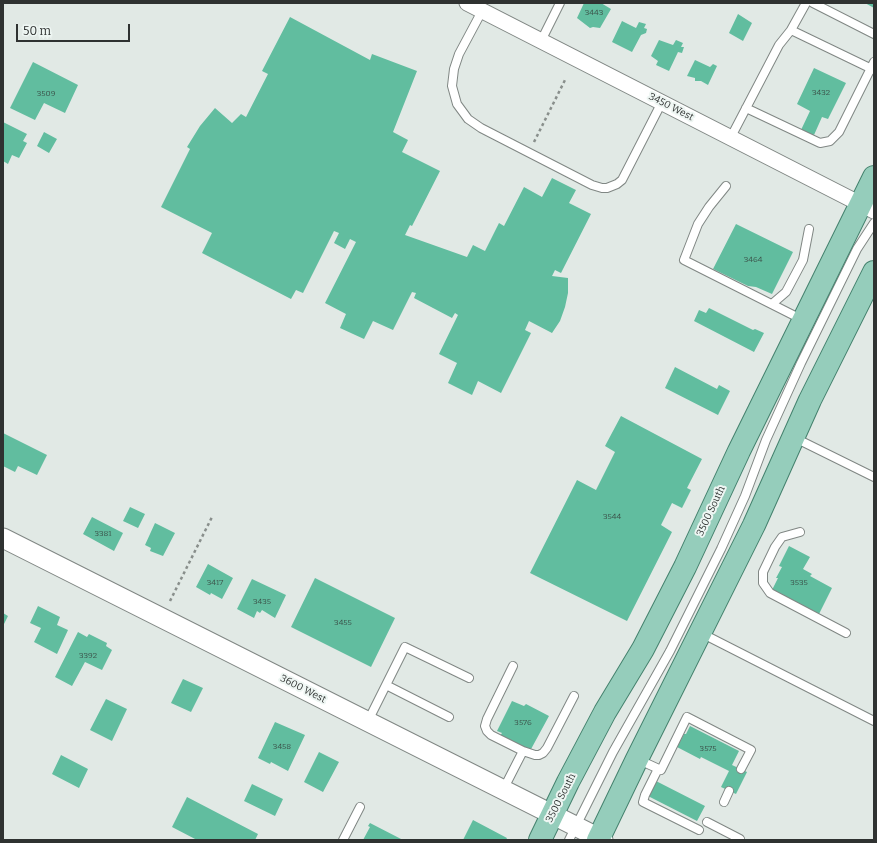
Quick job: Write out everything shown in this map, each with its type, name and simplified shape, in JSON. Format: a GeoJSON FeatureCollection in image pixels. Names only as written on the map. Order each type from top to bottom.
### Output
{"type":"FeatureCollection","features":[{"type":"Feature","properties":{"kind":"main road","name":"3500 South"},"geometry":{"type":"LineString","coordinates":[[540,840],[605,712],[643,649],[685,567],[739,451],[804,320],[867,207],[874,177]]}},
{"type":"Feature","properties":{"kind":"main road"},"geometry":{"type":"LineString","coordinates":[[600,839],[637,758],[754,525],[793,436],[874,272]]}},
{"type":"Feature","properties":{"kind":"street","name":"3450 West"},"geometry":{"type":"LineString","coordinates":[[467,3],[867,207]]}},
{"type":"Feature","properties":{"kind":"street","name":"3600 West"},"geometry":{"type":"LineString","coordinates":[[3,538],[552,814],[573,833],[600,839]]}},
{"type":"Feature","properties":{"kind":"lane"},"geometry":{"type":"LineString","coordinates":[[542,41],[560,3]]}},
{"type":"Feature","properties":{"kind":"lane"},"geometry":{"type":"LineString","coordinates":[[731,137],[779,45],[791,30],[806,3]]}},
{"type":"Feature","properties":{"kind":"lane"},"geometry":{"type":"LineString","coordinates":[[813,3],[824,5],[874,34]]}},
{"type":"Feature","properties":{"kind":"lane"},"geometry":{"type":"LineString","coordinates":[[482,11],[456,62],[452,80],[457,104],[468,119],[481,128],[597,187],[608,188],[622,180],[662,102]]}},
{"type":"Feature","properties":{"kind":"lane"},"geometry":{"type":"LineString","coordinates":[[746,108],[820,143],[830,141],[839,132],[873,67],[791,30]]}},
{"type":"Feature","properties":{"kind":"lane"},"geometry":{"type":"LineString","coordinates":[[726,186],[709,207],[698,224],[684,260],[804,320]]}},
{"type":"Feature","properties":{"kind":"lane"},"geometry":{"type":"LineString","coordinates":[[573,833],[613,752],[670,651],[717,556],[745,496],[766,440],[801,363],[857,249],[874,222]]}},
{"type":"Feature","properties":{"kind":"lane"},"geometry":{"type":"LineString","coordinates":[[772,304],[786,292],[803,260],[809,229]]}},
{"type":"Feature","properties":{"kind":"lane"},"geometry":{"type":"LineString","coordinates":[[793,436],[874,477]]}},
{"type":"Feature","properties":{"kind":"lane"},"geometry":{"type":"LineString","coordinates":[[800,532],[782,537],[775,547],[763,572],[763,583],[770,594],[846,634]]}},
{"type":"Feature","properties":{"kind":"lane"},"geometry":{"type":"LineString","coordinates":[[700,633],[874,721]]}},
{"type":"Feature","properties":{"kind":"lane"},"geometry":{"type":"LineString","coordinates":[[368,721],[405,646],[469,678]]}},
{"type":"Feature","properties":{"kind":"lane"},"geometry":{"type":"LineString","coordinates":[[513,666],[485,726],[491,735],[523,751],[535,755],[543,753],[574,696]]}},
{"type":"Feature","properties":{"kind":"lane"},"geometry":{"type":"LineString","coordinates":[[386,685],[449,717]]}},
{"type":"Feature","properties":{"kind":"lane"},"geometry":{"type":"LineString","coordinates":[[699,830],[643,802],[645,795],[660,770],[687,717],[751,750],[741,769]]}},
{"type":"Feature","properties":{"kind":"lane"},"geometry":{"type":"LineString","coordinates":[[503,790],[523,751]]}},
{"type":"Feature","properties":{"kind":"lane"},"geometry":{"type":"LineString","coordinates":[[637,758],[660,770]]}},
{"type":"Feature","properties":{"kind":"lane"},"geometry":{"type":"LineString","coordinates":[[724,802],[729,791]]}},
{"type":"Feature","properties":{"kind":"lane"},"geometry":{"type":"LineString","coordinates":[[343,840],[360,806]]}},
{"type":"Feature","properties":{"kind":"lane"},"geometry":{"type":"LineString","coordinates":[[707,822],[740,839]]}},
{"type":"Feature","properties":{"kind":"path"},"geometry":{"type":"LineString","coordinates":[[534,143],[566,78]]}},
{"type":"Feature","properties":{"kind":"path"},"geometry":{"type":"LineString","coordinates":[[170,601],[212,518]]}},
{"type":"Feature","properties":{"kind":"building"},"geometry":{"type":"Polygon","coordinates":[[[584,3],[601,3],[611,9],[600,28],[590,28],[577,18],[584,3]]]}},
{"type":"Feature","properties":{"kind":"building"},"geometry":{"type":"Polygon","coordinates":[[[865,3],[874,3],[874,8],[865,3]]]}},
{"type":"Feature","properties":{"kind":"building"},"geometry":{"type":"Polygon","coordinates":[[[738,14],[752,23],[743,41],[729,33],[738,14]]]}},
{"type":"Feature","properties":{"kind":"building"},"geometry":{"type":"Polygon","coordinates":[[[290,17],[370,60],[372,54],[417,71],[393,132],[408,140],[402,152],[440,171],[412,226],[410,225],[405,235],[467,257],[473,245],[485,251],[499,223],[504,226],[524,187],[542,197],[552,178],[576,190],[569,203],[591,214],[561,273],[555,270],[552,276],[568,278],[568,293],[560,321],[552,333],[529,321],[525,330],[531,333],[501,393],[478,381],[472,395],[448,383],[457,363],[439,354],[458,315],[455,313],[452,318],[414,298],[416,293],[412,292],[393,330],[373,321],[364,339],[340,328],[346,314],[325,303],[356,242],[350,239],[345,249],[334,243],[339,233],[334,231],[303,293],[296,290],[291,299],[202,253],[212,233],[161,207],[190,149],[187,147],[200,126],[215,108],[232,123],[241,114],[246,117],[268,74],[262,71],[290,17]]]}},
{"type":"Feature","properties":{"kind":"building"},"geometry":{"type":"Polygon","coordinates":[[[622,21],[636,28],[639,22],[646,24],[644,28],[647,29],[646,33],[641,35],[632,52],[612,42],[622,21]]]}},
{"type":"Feature","properties":{"kind":"building"},"geometry":{"type":"Polygon","coordinates":[[[659,40],[673,45],[676,40],[683,43],[681,47],[684,47],[682,53],[678,52],[669,71],[656,65],[658,61],[651,56],[659,40]]]}},
{"type":"Feature","properties":{"kind":"building"},"geometry":{"type":"Polygon","coordinates":[[[695,60],[710,67],[713,64],[717,66],[708,85],[701,81],[695,81],[695,78],[687,76],[695,60]]]}},
{"type":"Feature","properties":{"kind":"building"},"geometry":{"type":"Polygon","coordinates":[[[33,62],[78,85],[65,113],[44,103],[35,120],[10,108],[33,62]]]}},
{"type":"Feature","properties":{"kind":"building"},"geometry":{"type":"Polygon","coordinates":[[[814,68],[846,83],[828,119],[822,117],[814,135],[801,130],[810,111],[797,104],[814,68]]]}},
{"type":"Feature","properties":{"kind":"building"},"geometry":{"type":"Polygon","coordinates":[[[3,122],[27,134],[23,141],[27,143],[19,158],[12,155],[8,164],[3,161],[3,122]]]}},
{"type":"Feature","properties":{"kind":"building"},"geometry":{"type":"Polygon","coordinates":[[[44,132],[57,139],[49,153],[37,146],[44,132]]]}},
{"type":"Feature","properties":{"kind":"building"},"geometry":{"type":"Polygon","coordinates":[[[736,224],[793,252],[772,294],[756,287],[748,286],[713,269],[736,224]]]}},
{"type":"Feature","properties":{"kind":"building"},"geometry":{"type":"Polygon","coordinates":[[[709,308],[753,330],[755,329],[764,333],[754,352],[694,321],[699,310],[706,313],[709,308]]]}},
{"type":"Feature","properties":{"kind":"building"},"geometry":{"type":"Polygon","coordinates":[[[675,367],[717,389],[719,385],[730,391],[718,415],[665,388],[675,367]]]}},
{"type":"Feature","properties":{"kind":"building"},"geometry":{"type":"Polygon","coordinates":[[[621,416],[702,459],[687,488],[691,490],[682,508],[672,503],[661,525],[672,532],[627,621],[530,573],[577,480],[596,490],[615,452],[605,446],[621,416]]]}},
{"type":"Feature","properties":{"kind":"building"},"geometry":{"type":"Polygon","coordinates":[[[3,433],[47,455],[37,475],[18,466],[15,472],[3,466],[3,433]]]}},
{"type":"Feature","properties":{"kind":"building"},"geometry":{"type":"Polygon","coordinates":[[[130,507],[145,514],[138,528],[123,521],[130,507]]]}},
{"type":"Feature","properties":{"kind":"building"},"geometry":{"type":"Polygon","coordinates":[[[92,517],[123,533],[114,551],[83,534],[92,517]]]}},
{"type":"Feature","properties":{"kind":"building"},"geometry":{"type":"Polygon","coordinates":[[[155,523],[175,533],[163,556],[150,551],[151,548],[145,545],[155,523]]]}},
{"type":"Feature","properties":{"kind":"building"},"geometry":{"type":"Polygon","coordinates":[[[789,546],[810,557],[803,569],[812,574],[810,576],[832,588],[818,616],[771,592],[782,567],[779,566],[789,546]]]}},
{"type":"Feature","properties":{"kind":"building"},"geometry":{"type":"Polygon","coordinates":[[[208,564],[233,578],[222,599],[211,593],[210,595],[196,587],[208,564]]]}},
{"type":"Feature","properties":{"kind":"building"},"geometry":{"type":"Polygon","coordinates":[[[315,578],[395,618],[371,667],[291,627],[315,578]]]}},
{"type":"Feature","properties":{"kind":"building"},"geometry":{"type":"Polygon","coordinates":[[[252,579],[286,595],[275,618],[262,610],[260,613],[257,611],[254,618],[237,609],[252,579]]]}},
{"type":"Feature","properties":{"kind":"building"},"geometry":{"type":"Polygon","coordinates":[[[38,606],[60,617],[57,625],[68,630],[57,654],[34,642],[41,628],[30,623],[38,606]]]}},
{"type":"Feature","properties":{"kind":"building"},"geometry":{"type":"Polygon","coordinates":[[[3,613],[8,616],[3,626],[3,613]]]}},
{"type":"Feature","properties":{"kind":"building"},"geometry":{"type":"Polygon","coordinates":[[[78,632],[87,637],[89,634],[107,643],[106,646],[112,650],[102,670],[85,662],[72,686],[55,677],[78,632]]]}},
{"type":"Feature","properties":{"kind":"building"},"geometry":{"type":"Polygon","coordinates":[[[183,679],[203,688],[191,712],[171,703],[183,679]]]}},
{"type":"Feature","properties":{"kind":"building"},"geometry":{"type":"Polygon","coordinates":[[[106,699],[127,709],[112,741],[90,730],[106,699]]]}},
{"type":"Feature","properties":{"kind":"building"},"geometry":{"type":"Polygon","coordinates":[[[512,701],[524,706],[526,704],[549,716],[530,751],[500,736],[502,733],[497,731],[512,701]]]}},
{"type":"Feature","properties":{"kind":"building"},"geometry":{"type":"Polygon","coordinates":[[[275,722],[305,735],[288,771],[271,762],[270,764],[258,758],[275,722]]]}},
{"type":"Feature","properties":{"kind":"building"},"geometry":{"type":"Polygon","coordinates":[[[690,726],[739,751],[732,765],[747,772],[736,794],[721,787],[729,771],[701,757],[700,759],[677,747],[690,726]]]}},
{"type":"Feature","properties":{"kind":"building"},"geometry":{"type":"Polygon","coordinates":[[[319,752],[339,762],[323,792],[304,782],[319,752]]]}},
{"type":"Feature","properties":{"kind":"building"},"geometry":{"type":"Polygon","coordinates":[[[61,755],[88,769],[79,788],[52,774],[61,755]]]}},
{"type":"Feature","properties":{"kind":"building"},"geometry":{"type":"Polygon","coordinates":[[[656,781],[705,806],[697,821],[648,796],[656,781]]]}},
{"type":"Feature","properties":{"kind":"building"},"geometry":{"type":"Polygon","coordinates":[[[252,784],[283,799],[275,816],[244,801],[252,784]]]}},
{"type":"Feature","properties":{"kind":"building"},"geometry":{"type":"Polygon","coordinates":[[[187,797],[258,834],[255,840],[197,840],[172,827],[187,797]]]}},
{"type":"Feature","properties":{"kind":"building"},"geometry":{"type":"Polygon","coordinates":[[[473,820],[507,838],[506,840],[463,840],[473,820]]]}},
{"type":"Feature","properties":{"kind":"building"},"geometry":{"type":"Polygon","coordinates":[[[370,823],[403,840],[363,840],[370,827],[368,826],[370,823]]]}}]}
